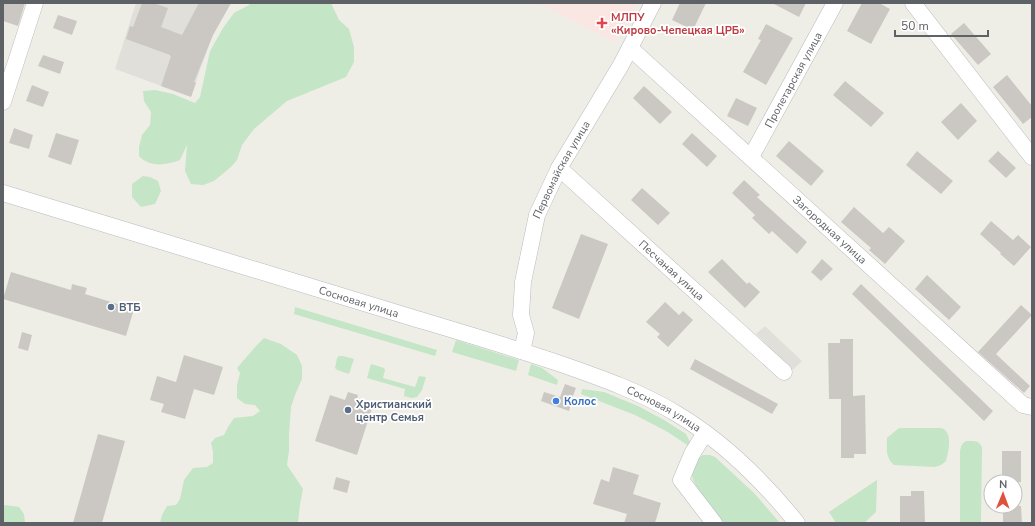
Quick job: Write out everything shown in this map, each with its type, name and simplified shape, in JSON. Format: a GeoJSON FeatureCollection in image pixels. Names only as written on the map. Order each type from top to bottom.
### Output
{"type":"FeatureCollection","features":[{"type":"Feature","properties":{"kind":"street"},"geometry":{"type":"LineString","coordinates":[[3,102],[35,3]]}},
{"type":"Feature","properties":{"kind":"street","name":"Первомайская улица"},"geometry":{"type":"LineString","coordinates":[[522,351],[526,333],[521,315],[523,282],[537,215],[559,168],[621,65],[653,3]]}},
{"type":"Feature","properties":{"kind":"street","name":"Пролетарская улица"},"geometry":{"type":"LineString","coordinates":[[751,157],[835,3]]}},
{"type":"Feature","properties":{"kind":"street"},"geometry":{"type":"LineString","coordinates":[[913,3],[1032,157]]}},
{"type":"Feature","properties":{"kind":"street","name":"Загородная улица"},"geometry":{"type":"LineString","coordinates":[[630,48],[1023,405],[1032,407]]}},
{"type":"Feature","properties":{"kind":"street","name":"Песчаная улица"},"geometry":{"type":"LineString","coordinates":[[559,168],[784,372]]}},
{"type":"Feature","properties":{"kind":"street","name":"Сосновая улица"},"geometry":{"type":"LineString","coordinates":[[3,193],[522,351],[618,384],[678,414],[705,433],[728,451],[757,478],[797,523]]}},
{"type":"Feature","properties":{"kind":"street","name":"Сосновая улица"},"geometry":{"type":"LineString","coordinates":[[705,433],[692,454],[681,480],[714,523]]}},
{"type":"Feature","properties":{"kind":"shaded area"},"geometry":{"type":"Polygon","coordinates":[[[136,3],[231,3],[213,35],[191,97],[115,69],[136,3]]]}},
{"type":"Feature","properties":{"kind":"shaded area","name":"МЛПУ «Кирово-Чепецкая ЦРБ»"},"geometry":{"type":"Polygon","coordinates":[[[537,3],[638,3],[616,43],[537,3]]]}},
{"type":"Feature","properties":{"kind":"shaded area"},"geometry":{"type":"Polygon","coordinates":[[[765,326],[802,361],[793,370],[756,334],[765,326]]]}},
{"type":"Feature","properties":{"kind":"green space"},"geometry":{"type":"Polygon","coordinates":[[[250,3],[331,3],[339,20],[349,29],[354,47],[354,62],[346,77],[287,101],[254,129],[242,145],[237,160],[214,181],[203,185],[191,184],[185,171],[187,145],[180,160],[169,163],[153,164],[143,160],[139,156],[139,147],[142,135],[150,125],[151,112],[144,101],[143,91],[155,90],[173,94],[195,103],[200,97],[210,51],[223,28],[234,13],[250,3]]]}},
{"type":"Feature","properties":{"kind":"green space"},"geometry":{"type":"Polygon","coordinates":[[[143,176],[150,177],[158,181],[161,191],[155,204],[141,207],[132,197],[132,184],[143,176]]]}},
{"type":"Feature","properties":{"kind":"green space"},"geometry":{"type":"Polygon","coordinates":[[[295,307],[437,350],[435,356],[294,314],[295,307]]]}},
{"type":"Feature","properties":{"kind":"green space"},"geometry":{"type":"Polygon","coordinates":[[[264,338],[281,344],[297,355],[302,366],[302,379],[291,407],[287,465],[303,489],[298,523],[160,523],[167,506],[176,505],[180,499],[184,480],[193,468],[207,467],[213,463],[211,443],[215,438],[224,435],[234,418],[253,416],[260,411],[255,405],[245,404],[237,398],[237,385],[240,373],[237,368],[264,338]]]}},
{"type":"Feature","properties":{"kind":"green space"},"geometry":{"type":"Polygon","coordinates":[[[456,340],[519,360],[516,371],[452,352],[456,340]]]}},
{"type":"Feature","properties":{"kind":"green space"},"geometry":{"type":"Polygon","coordinates":[[[339,356],[354,359],[349,374],[335,368],[337,358],[339,356]]]}},
{"type":"Feature","properties":{"kind":"green space"},"geometry":{"type":"Polygon","coordinates":[[[371,364],[384,368],[383,378],[415,387],[419,376],[426,377],[422,390],[417,397],[411,398],[404,396],[405,389],[367,378],[371,364]]]}},
{"type":"Feature","properties":{"kind":"green space"},"geometry":{"type":"Polygon","coordinates":[[[531,364],[542,368],[558,380],[557,385],[528,375],[531,364]]]}},
{"type":"Feature","properties":{"kind":"green space"},"geometry":{"type":"Polygon","coordinates":[[[582,389],[604,392],[638,406],[686,434],[690,442],[689,446],[666,431],[635,415],[581,394],[582,389]]]}},
{"type":"Feature","properties":{"kind":"green space"},"geometry":{"type":"Polygon","coordinates":[[[899,428],[941,428],[945,430],[949,437],[946,461],[935,467],[894,465],[888,456],[887,438],[899,428]]]}},
{"type":"Feature","properties":{"kind":"green space"},"geometry":{"type":"Polygon","coordinates":[[[966,441],[978,442],[982,448],[981,523],[960,523],[960,452],[962,444],[966,441]]]}},
{"type":"Feature","properties":{"kind":"green space"},"geometry":{"type":"Polygon","coordinates":[[[703,455],[715,457],[754,493],[780,523],[723,523],[695,484],[693,478],[692,473],[695,464],[703,455]]]}},
{"type":"Feature","properties":{"kind":"green space"},"geometry":{"type":"Polygon","coordinates":[[[877,480],[876,512],[864,523],[836,523],[829,512],[877,480]]]}},
{"type":"Feature","properties":{"kind":"green space"},"geometry":{"type":"Polygon","coordinates":[[[3,506],[19,507],[24,514],[25,523],[3,523],[3,506]]]}},
{"type":"Feature","properties":{"kind":"building"},"geometry":{"type":"Polygon","coordinates":[[[3,3],[25,3],[18,26],[3,21],[3,3]]]}},
{"type":"Feature","properties":{"kind":"building"},"geometry":{"type":"Polygon","coordinates":[[[142,3],[153,3],[168,8],[161,27],[182,35],[199,3],[231,3],[213,35],[194,82],[196,83],[191,97],[161,86],[171,56],[170,55],[126,39],[130,26],[133,27],[142,3]]]}},
{"type":"Feature","properties":{"kind":"building"},"geometry":{"type":"Polygon","coordinates":[[[680,3],[706,3],[693,30],[672,20],[680,3]]]}},
{"type":"Feature","properties":{"kind":"building"},"geometry":{"type":"Polygon","coordinates":[[[772,3],[806,3],[799,17],[772,3]]]}},
{"type":"Feature","properties":{"kind":"building"},"geometry":{"type":"Polygon","coordinates":[[[862,3],[879,3],[890,9],[871,44],[847,31],[862,3]]]}},
{"type":"Feature","properties":{"kind":"building"},"geometry":{"type":"Polygon","coordinates":[[[58,15],[77,21],[72,35],[53,28],[58,15]]]}},
{"type":"Feature","properties":{"kind":"building"},"geometry":{"type":"Polygon","coordinates":[[[964,23],[991,54],[978,65],[951,34],[964,23]]]}},
{"type":"Feature","properties":{"kind":"building"},"geometry":{"type":"Polygon","coordinates":[[[766,24],[793,38],[766,85],[743,72],[761,40],[758,39],[766,24]]]}},
{"type":"Feature","properties":{"kind":"building"},"geometry":{"type":"Polygon","coordinates":[[[43,55],[64,62],[60,74],[38,66],[43,55]]]}},
{"type":"Feature","properties":{"kind":"building"},"geometry":{"type":"Polygon","coordinates":[[[1007,75],[1032,106],[1032,117],[1023,124],[993,87],[1007,75]]]}},
{"type":"Feature","properties":{"kind":"building"},"geometry":{"type":"Polygon","coordinates":[[[845,81],[884,113],[871,127],[833,95],[845,81]]]}},
{"type":"Feature","properties":{"kind":"building"},"geometry":{"type":"Polygon","coordinates":[[[32,85],[49,92],[43,107],[26,101],[32,85]]]}},
{"type":"Feature","properties":{"kind":"building"},"geometry":{"type":"Polygon","coordinates":[[[644,86],[672,112],[660,124],[633,98],[644,86]]]}},
{"type":"Feature","properties":{"kind":"building"},"geometry":{"type":"Polygon","coordinates":[[[736,98],[757,108],[748,126],[727,116],[736,98]]]}},
{"type":"Feature","properties":{"kind":"building"},"geometry":{"type":"Polygon","coordinates":[[[961,103],[977,121],[958,140],[941,122],[961,103]]]}},
{"type":"Feature","properties":{"kind":"building"},"geometry":{"type":"Polygon","coordinates":[[[14,128],[33,135],[29,149],[9,143],[14,128]]]}},
{"type":"Feature","properties":{"kind":"building"},"geometry":{"type":"Polygon","coordinates":[[[56,133],[79,140],[71,165],[48,157],[56,133]]]}},
{"type":"Feature","properties":{"kind":"building"},"geometry":{"type":"Polygon","coordinates":[[[692,133],[717,156],[707,167],[682,144],[692,133]]]}},
{"type":"Feature","properties":{"kind":"building"},"geometry":{"type":"Polygon","coordinates":[[[789,141],[824,171],[811,186],[776,156],[789,141]]]}},
{"type":"Feature","properties":{"kind":"building"},"geometry":{"type":"Polygon","coordinates":[[[917,151],[953,181],[941,194],[906,165],[917,151]]]}},
{"type":"Feature","properties":{"kind":"building"},"geometry":{"type":"Polygon","coordinates":[[[998,151],[1016,168],[1006,178],[988,161],[998,151]]]}},
{"type":"Feature","properties":{"kind":"building"},"geometry":{"type":"Polygon","coordinates":[[[744,180],[760,195],[757,197],[807,242],[797,254],[772,231],[769,234],[752,218],[755,215],[732,193],[744,180]]]}},
{"type":"Feature","properties":{"kind":"building"},"geometry":{"type":"Polygon","coordinates":[[[642,188],[670,213],[658,225],[631,200],[642,188]]]}},
{"type":"Feature","properties":{"kind":"building"},"geometry":{"type":"Polygon","coordinates":[[[854,207],[883,233],[889,227],[905,241],[885,264],[869,250],[871,248],[841,222],[854,207]]]}},
{"type":"Feature","properties":{"kind":"building"},"geometry":{"type":"Polygon","coordinates":[[[991,221],[1013,240],[1018,235],[1031,247],[1014,266],[980,234],[991,221]]]}},
{"type":"Feature","properties":{"kind":"building"},"geometry":{"type":"Polygon","coordinates":[[[581,234],[608,244],[579,319],[552,308],[581,234]]]}},
{"type":"Feature","properties":{"kind":"building"},"geometry":{"type":"Polygon","coordinates":[[[722,259],[747,284],[749,282],[760,292],[745,308],[708,272],[722,259]]]}},
{"type":"Feature","properties":{"kind":"building"},"geometry":{"type":"Polygon","coordinates":[[[822,259],[833,269],[821,281],[811,272],[822,259]]]}},
{"type":"Feature","properties":{"kind":"building"},"geometry":{"type":"Polygon","coordinates":[[[11,272],[71,290],[72,284],[87,288],[85,294],[134,309],[126,336],[3,299],[11,272]]]}},
{"type":"Feature","properties":{"kind":"building"},"geometry":{"type":"Polygon","coordinates":[[[927,275],[961,307],[949,320],[915,289],[927,275]]]}},
{"type":"Feature","properties":{"kind":"building"},"geometry":{"type":"Polygon","coordinates":[[[861,284],[993,411],[984,421],[852,294],[861,284]]]}},
{"type":"Feature","properties":{"kind":"building"},"geometry":{"type":"Polygon","coordinates":[[[665,302],[679,315],[683,311],[693,320],[668,347],[657,337],[660,334],[646,322],[665,302]]]}},
{"type":"Feature","properties":{"kind":"building"},"geometry":{"type":"Polygon","coordinates":[[[1021,305],[1032,315],[996,354],[1030,386],[1024,393],[978,352],[1021,305]]]}},
{"type":"Feature","properties":{"kind":"building"},"geometry":{"type":"Polygon","coordinates":[[[22,332],[32,335],[28,351],[18,348],[22,332]]]}},
{"type":"Feature","properties":{"kind":"building"},"geometry":{"type":"Polygon","coordinates":[[[840,339],[853,339],[853,396],[865,395],[866,454],[854,454],[854,458],[841,458],[841,399],[829,399],[828,343],[840,343],[840,339]]]}},
{"type":"Feature","properties":{"kind":"building"},"geometry":{"type":"Polygon","coordinates":[[[184,355],[223,367],[214,395],[194,389],[185,419],[161,412],[164,404],[150,400],[157,376],[176,382],[184,355]]]}},
{"type":"Feature","properties":{"kind":"building"},"geometry":{"type":"Polygon","coordinates":[[[695,359],[778,404],[772,414],[690,369],[695,359]]]}},
{"type":"Feature","properties":{"kind":"building","name":"Колос"},"geometry":{"type":"Polygon","coordinates":[[[565,384],[576,388],[569,411],[541,401],[544,392],[560,397],[565,384]]]}},
{"type":"Feature","properties":{"kind":"building"},"geometry":{"type":"Polygon","coordinates":[[[348,392],[358,395],[356,403],[372,408],[357,455],[315,441],[330,395],[345,400],[348,392]]]}},
{"type":"Feature","properties":{"kind":"building"},"geometry":{"type":"Polygon","coordinates":[[[98,434],[125,441],[102,523],[73,523],[98,434]]]}},
{"type":"Feature","properties":{"kind":"building"},"geometry":{"type":"Polygon","coordinates":[[[1002,451],[1021,451],[1021,474],[1002,474],[1002,451]]]}},
{"type":"Feature","properties":{"kind":"building"},"geometry":{"type":"Polygon","coordinates":[[[613,467],[639,475],[633,494],[661,503],[655,523],[624,523],[627,514],[593,504],[601,479],[609,482],[613,467]]]}},
{"type":"Feature","properties":{"kind":"building"},"geometry":{"type":"Polygon","coordinates":[[[336,477],[350,481],[347,493],[333,489],[336,477]]]}},
{"type":"Feature","properties":{"kind":"building"},"geometry":{"type":"Polygon","coordinates":[[[911,491],[924,491],[925,523],[900,523],[900,496],[911,496],[911,491]]]}},
{"type":"Feature","properties":{"kind":"building"},"geometry":{"type":"Polygon","coordinates":[[[1003,514],[1021,514],[1022,523],[1003,523],[1003,514]]]}},
{"type":"Feature","properties":{"kind":"place","name":"МЛПУ «Кирово-Чепецкая ЦРБ»"},"geometry":{"type":"Point","coordinates":[602,23]}},
{"type":"Feature","properties":{"kind":"place","name":"ВТБ"},"geometry":{"type":"Point","coordinates":[111,307]}},
{"type":"Feature","properties":{"kind":"place","name":"Колос"},"geometry":{"type":"Point","coordinates":[556,401]}},
{"type":"Feature","properties":{"kind":"place","name":"Христианский центр Семья"},"geometry":{"type":"Point","coordinates":[348,410]}}]}
